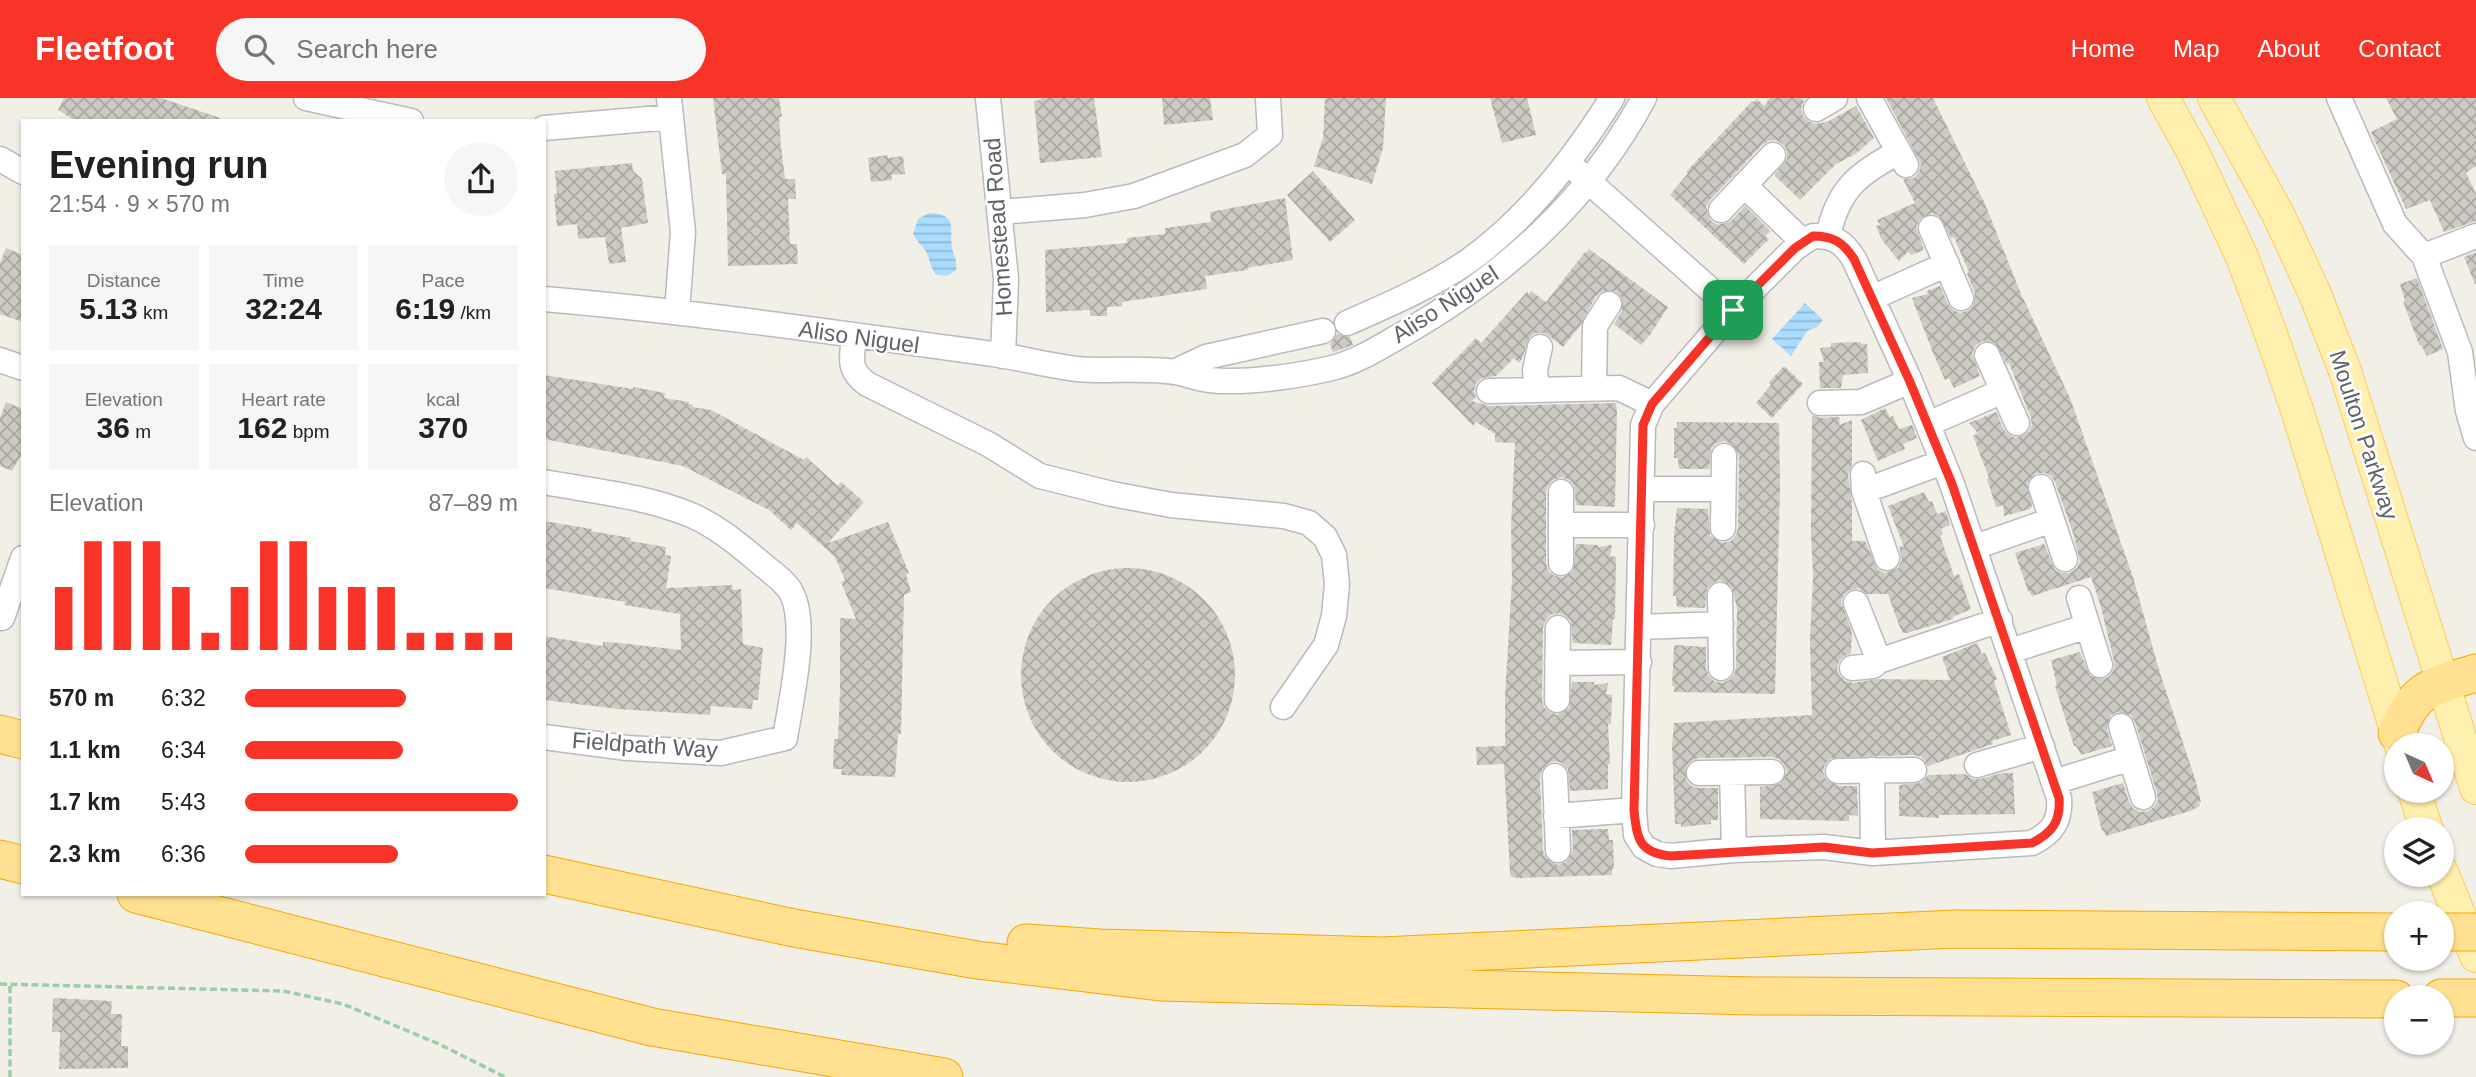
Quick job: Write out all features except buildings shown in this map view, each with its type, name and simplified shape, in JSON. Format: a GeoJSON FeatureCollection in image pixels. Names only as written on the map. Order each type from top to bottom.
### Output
{"type":"FeatureCollection","features":[{"type":"Feature","properties":{"kind":"highway"},"geometry":{"type":"LineString","coordinates":[[2401,733],[2412,701],[2428,690],[2460,678]]}},
{"type":"Feature","properties":{"kind":"highway"},"geometry":{"type":"LineString","coordinates":[[0,734],[21,739]]}},
{"type":"Feature","properties":{"kind":"highway"},"geometry":{"type":"LineString","coordinates":[[0,859],[21,864]]}},
{"type":"Feature","properties":{"kind":"highway"},"geometry":{"type":"LineString","coordinates":[[546,874],[794,928],[977,960],[1160,982],[1742,996],[2384,999]]}},
{"type":"Feature","properties":{"kind":"highway"},"geometry":{"type":"LineString","coordinates":[[144,896],[652,1027],[944,1077]]}},
{"type":"Feature","properties":{"kind":"highway"},"geometry":{"type":"LineString","coordinates":[[794,928],[1100,947],[1382,956],[1955,929],[2384,932]]}},
{"type":"Feature","properties":{"kind":"highway"},"geometry":{"type":"LineString","coordinates":[[2454,932],[2476,932]]}},
{"type":"Feature","properties":{"kind":"highway"},"geometry":{"type":"LineString","coordinates":[[2454,998],[2476,998]]}},
{"type":"Feature","properties":{"kind":"main road"},"geometry":{"type":"LineString","coordinates":[[2163,98],[2193,152],[2242,257],[2271,334],[2397,733]]}},
{"type":"Feature","properties":{"kind":"main road","name":"Moulton Parkway"},"geometry":{"type":"LineString","coordinates":[[2214,98],[2278,214],[2345,371],[2460,678],[2476,788]]}},
{"type":"Feature","properties":{"kind":"main road"},"geometry":{"type":"LineString","coordinates":[[2448,887],[2476,956]]}},
{"type":"Feature","properties":{"kind":"street"},"geometry":{"type":"LineString","coordinates":[[306,98],[402,119]]}},
{"type":"Feature","properties":{"kind":"street","name":"Homestead Road"},"geometry":{"type":"LineString","coordinates":[[988,98],[1006,279],[1003,356]]}},
{"type":"Feature","properties":{"kind":"street"},"geometry":{"type":"LineString","coordinates":[[1000,212],[1085,205],[1134,196],[1245,155],[1270,135],[1268,98]]}},
{"type":"Feature","properties":{"kind":"street","name":"Aliso Niguel"},"geometry":{"type":"LineString","coordinates":[[1347,323],[1411,295],[1467,261],[1511,224],[1568,164],[1612,98]]}},
{"type":"Feature","properties":{"kind":"street","name":"Aliso Niguel"},"geometry":{"type":"LineString","coordinates":[[546,299],[677,311],[1003,356],[1078,369],[1174,372],[1211,381],[1264,379],[1335,368],[1359,359],[1436,315],[1483,283],[1533,242],[1589,182],[1609,156],[1644,98]]}},
{"type":"Feature","properties":{"kind":"street"},"geometry":{"type":"LineString","coordinates":[[1828,236],[1833,212],[1850,185],[1875,164],[1902,160],[1869,98]]}},
{"type":"Feature","properties":{"kind":"street"},"geometry":{"type":"LineString","coordinates":[[2339,98],[2395,224],[2424,256],[2460,352],[2468,411],[2476,438]]}},
{"type":"Feature","properties":{"kind":"street"},"geometry":{"type":"LineString","coordinates":[[546,128],[670,108],[683,232],[677,311]]}},
{"type":"Feature","properties":{"kind":"street"},"geometry":{"type":"LineString","coordinates":[[1721,210],[1773,155]]}},
{"type":"Feature","properties":{"kind":"street"},"geometry":{"type":"LineString","coordinates":[[0,159],[21,171]]}},
{"type":"Feature","properties":{"kind":"street"},"geometry":{"type":"LineString","coordinates":[[1568,164],[1733,310]]}},
{"type":"Feature","properties":{"kind":"street"},"geometry":{"type":"LineString","coordinates":[[1745,185],[1802,241]]}},
{"type":"Feature","properties":{"kind":"street"},"geometry":{"type":"LineString","coordinates":[[1931,228],[1961,298]]}},
{"type":"Feature","properties":{"kind":"street"},"geometry":{"type":"LineString","coordinates":[[1813,236],[1828,236],[1847,247],[1910,382],[1943,462],[2000,620],[2059,798],[2060,812],[2054,827],[2032,843],[1872,853],[1824,847],[1734,850],[1671,856],[1657,854],[1644,847],[1636,835],[1634,810],[1643,425],[1652,404],[1733,310],[1802,241],[1813,236]]}},
{"type":"Feature","properties":{"kind":"street"},"geometry":{"type":"LineString","coordinates":[[2424,256],[2476,236]]}},
{"type":"Feature","properties":{"kind":"street"},"geometry":{"type":"LineString","coordinates":[[1467,261],[1483,283]]}},
{"type":"Feature","properties":{"kind":"street"},"geometry":{"type":"LineString","coordinates":[[1872,298],[1947,264]]}},
{"type":"Feature","properties":{"kind":"street"},"geometry":{"type":"LineString","coordinates":[[1594,387],[1595,326],[1609,304]]}},
{"type":"Feature","properties":{"kind":"street","name":"Aliso Niguel"},"geometry":{"type":"LineString","coordinates":[[1174,372],[1206,357],[1314,334],[1313,372]]}},
{"type":"Feature","properties":{"kind":"street"},"geometry":{"type":"LineString","coordinates":[[854,336],[851,367],[856,376],[988,444],[1040,476],[1171,505],[1284,516],[1309,523],[1325,537],[1334,555],[1337,584],[1334,616],[1326,646],[1283,707]]}},
{"type":"Feature","properties":{"kind":"street"},"geometry":{"type":"LineString","coordinates":[[1537,389],[1535,370],[1540,347]]}},
{"type":"Feature","properties":{"kind":"street"},"geometry":{"type":"LineString","coordinates":[[1987,355],[2017,423]]}},
{"type":"Feature","properties":{"kind":"street"},"geometry":{"type":"LineString","coordinates":[[0,360],[21,367]]}},
{"type":"Feature","properties":{"kind":"street"},"geometry":{"type":"LineString","coordinates":[[1820,402],[1861,402],[1910,382]]}},
{"type":"Feature","properties":{"kind":"street"},"geometry":{"type":"LineString","coordinates":[[1489,391],[1619,388],[1652,404]]}},
{"type":"Feature","properties":{"kind":"street"},"geometry":{"type":"LineString","coordinates":[[1928,425],[2003,391]]}},
{"type":"Feature","properties":{"kind":"street"},"geometry":{"type":"LineString","coordinates":[[1723,528],[1724,456]]}},
{"type":"Feature","properties":{"kind":"street"},"geometry":{"type":"LineString","coordinates":[[1887,558],[1863,482],[1943,462]]}},
{"type":"Feature","properties":{"kind":"street","name":"Fieldpath Way"},"geometry":{"type":"LineString","coordinates":[[546,482],[644,500],[692,515],[730,537],[774,575],[792,593],[798,620],[798,648],[785,738],[721,753],[627,748],[546,737]]}},
{"type":"Feature","properties":{"kind":"street"},"geometry":{"type":"LineString","coordinates":[[2041,487],[2065,558]]}},
{"type":"Feature","properties":{"kind":"street"},"geometry":{"type":"LineString","coordinates":[[1642,489],[1723,489]]}},
{"type":"Feature","properties":{"kind":"street"},"geometry":{"type":"LineString","coordinates":[[1561,492],[1561,563]]}},
{"type":"Feature","properties":{"kind":"street"},"geometry":{"type":"LineString","coordinates":[[1975,547],[2052,520]]}},
{"type":"Feature","properties":{"kind":"street"},"geometry":{"type":"LineString","coordinates":[[1561,525],[1642,525]]}},
{"type":"Feature","properties":{"kind":"street"},"geometry":{"type":"LineString","coordinates":[[1,618],[21,563]]}},
{"type":"Feature","properties":{"kind":"street"},"geometry":{"type":"LineString","coordinates":[[1720,595],[1721,668]]}},
{"type":"Feature","properties":{"kind":"street"},"geometry":{"type":"LineString","coordinates":[[2079,598],[2100,665]]}},
{"type":"Feature","properties":{"kind":"street"},"geometry":{"type":"LineString","coordinates":[[1856,603],[1879,662]]}},
{"type":"Feature","properties":{"kind":"street"},"geometry":{"type":"LineString","coordinates":[[1852,668],[1874,666],[2000,620]]}},
{"type":"Feature","properties":{"kind":"street"},"geometry":{"type":"LineString","coordinates":[[1640,627],[1721,624]]}},
{"type":"Feature","properties":{"kind":"street"},"geometry":{"type":"LineString","coordinates":[[2010,650],[2088,626]]}},
{"type":"Feature","properties":{"kind":"street"},"geometry":{"type":"LineString","coordinates":[[1557,700],[1558,628]]}},
{"type":"Feature","properties":{"kind":"street"},"geometry":{"type":"LineString","coordinates":[[1557,663],[1639,663]]}},
{"type":"Feature","properties":{"kind":"street"},"geometry":{"type":"LineString","coordinates":[[2121,726],[2143,797]]}},
{"type":"Feature","properties":{"kind":"street"},"geometry":{"type":"LineString","coordinates":[[1977,765],[2042,746]]}},
{"type":"Feature","properties":{"kind":"street"},"geometry":{"type":"LineString","coordinates":[[2053,782],[2131,758]]}},
{"type":"Feature","properties":{"kind":"street"},"geometry":{"type":"LineString","coordinates":[[1872,770],[1872,853]]}},
{"type":"Feature","properties":{"kind":"street"},"geometry":{"type":"LineString","coordinates":[[1838,771],[1914,770]]}},
{"type":"Feature","properties":{"kind":"street"},"geometry":{"type":"LineString","coordinates":[[1699,773],[1772,772]]}},
{"type":"Feature","properties":{"kind":"street"},"geometry":{"type":"LineString","coordinates":[[1732,773],[1734,850]]}},
{"type":"Feature","properties":{"kind":"street"},"geometry":{"type":"LineString","coordinates":[[1555,776],[1558,850]]}},
{"type":"Feature","properties":{"kind":"street"},"geometry":{"type":"LineString","coordinates":[[1556,816],[1634,810]]}},
{"type":"Feature","properties":{"kind":"path"},"geometry":{"type":"LineString","coordinates":[[0,984],[283,991],[343,1004],[439,1044],[505,1077]]}},
{"type":"Feature","properties":{"kind":"path"},"geometry":{"type":"LineString","coordinates":[[10,984],[10,1077]]}},
{"type":"Feature","properties":{"kind":"water"},"geometry":{"type":"Polygon","coordinates":[[[929,213],[945,216],[951,223],[956,270],[947,276],[936,275],[927,253],[913,234],[918,219],[929,213]]]}},
{"type":"Feature","properties":{"kind":"water"},"geometry":{"type":"Polygon","coordinates":[[[1805,303],[1823,320],[1817,327],[1807,331],[1791,356],[1772,339],[1805,303]]]}},
{"type":"Feature","properties":{"kind":"route"},"geometry":{"type":"LineString","coordinates":[[1813,236],[1828,236],[1847,247],[1910,382],[1952,484],[2010,650],[2059,798],[2060,812],[2054,827],[2045,836],[2032,843],[1872,853],[1824,847],[1734,850],[1671,856],[1657,854],[1644,847],[1636,835],[1634,810],[1643,425],[1652,404],[1733,310],[1802,241],[1813,236]]}}]}
